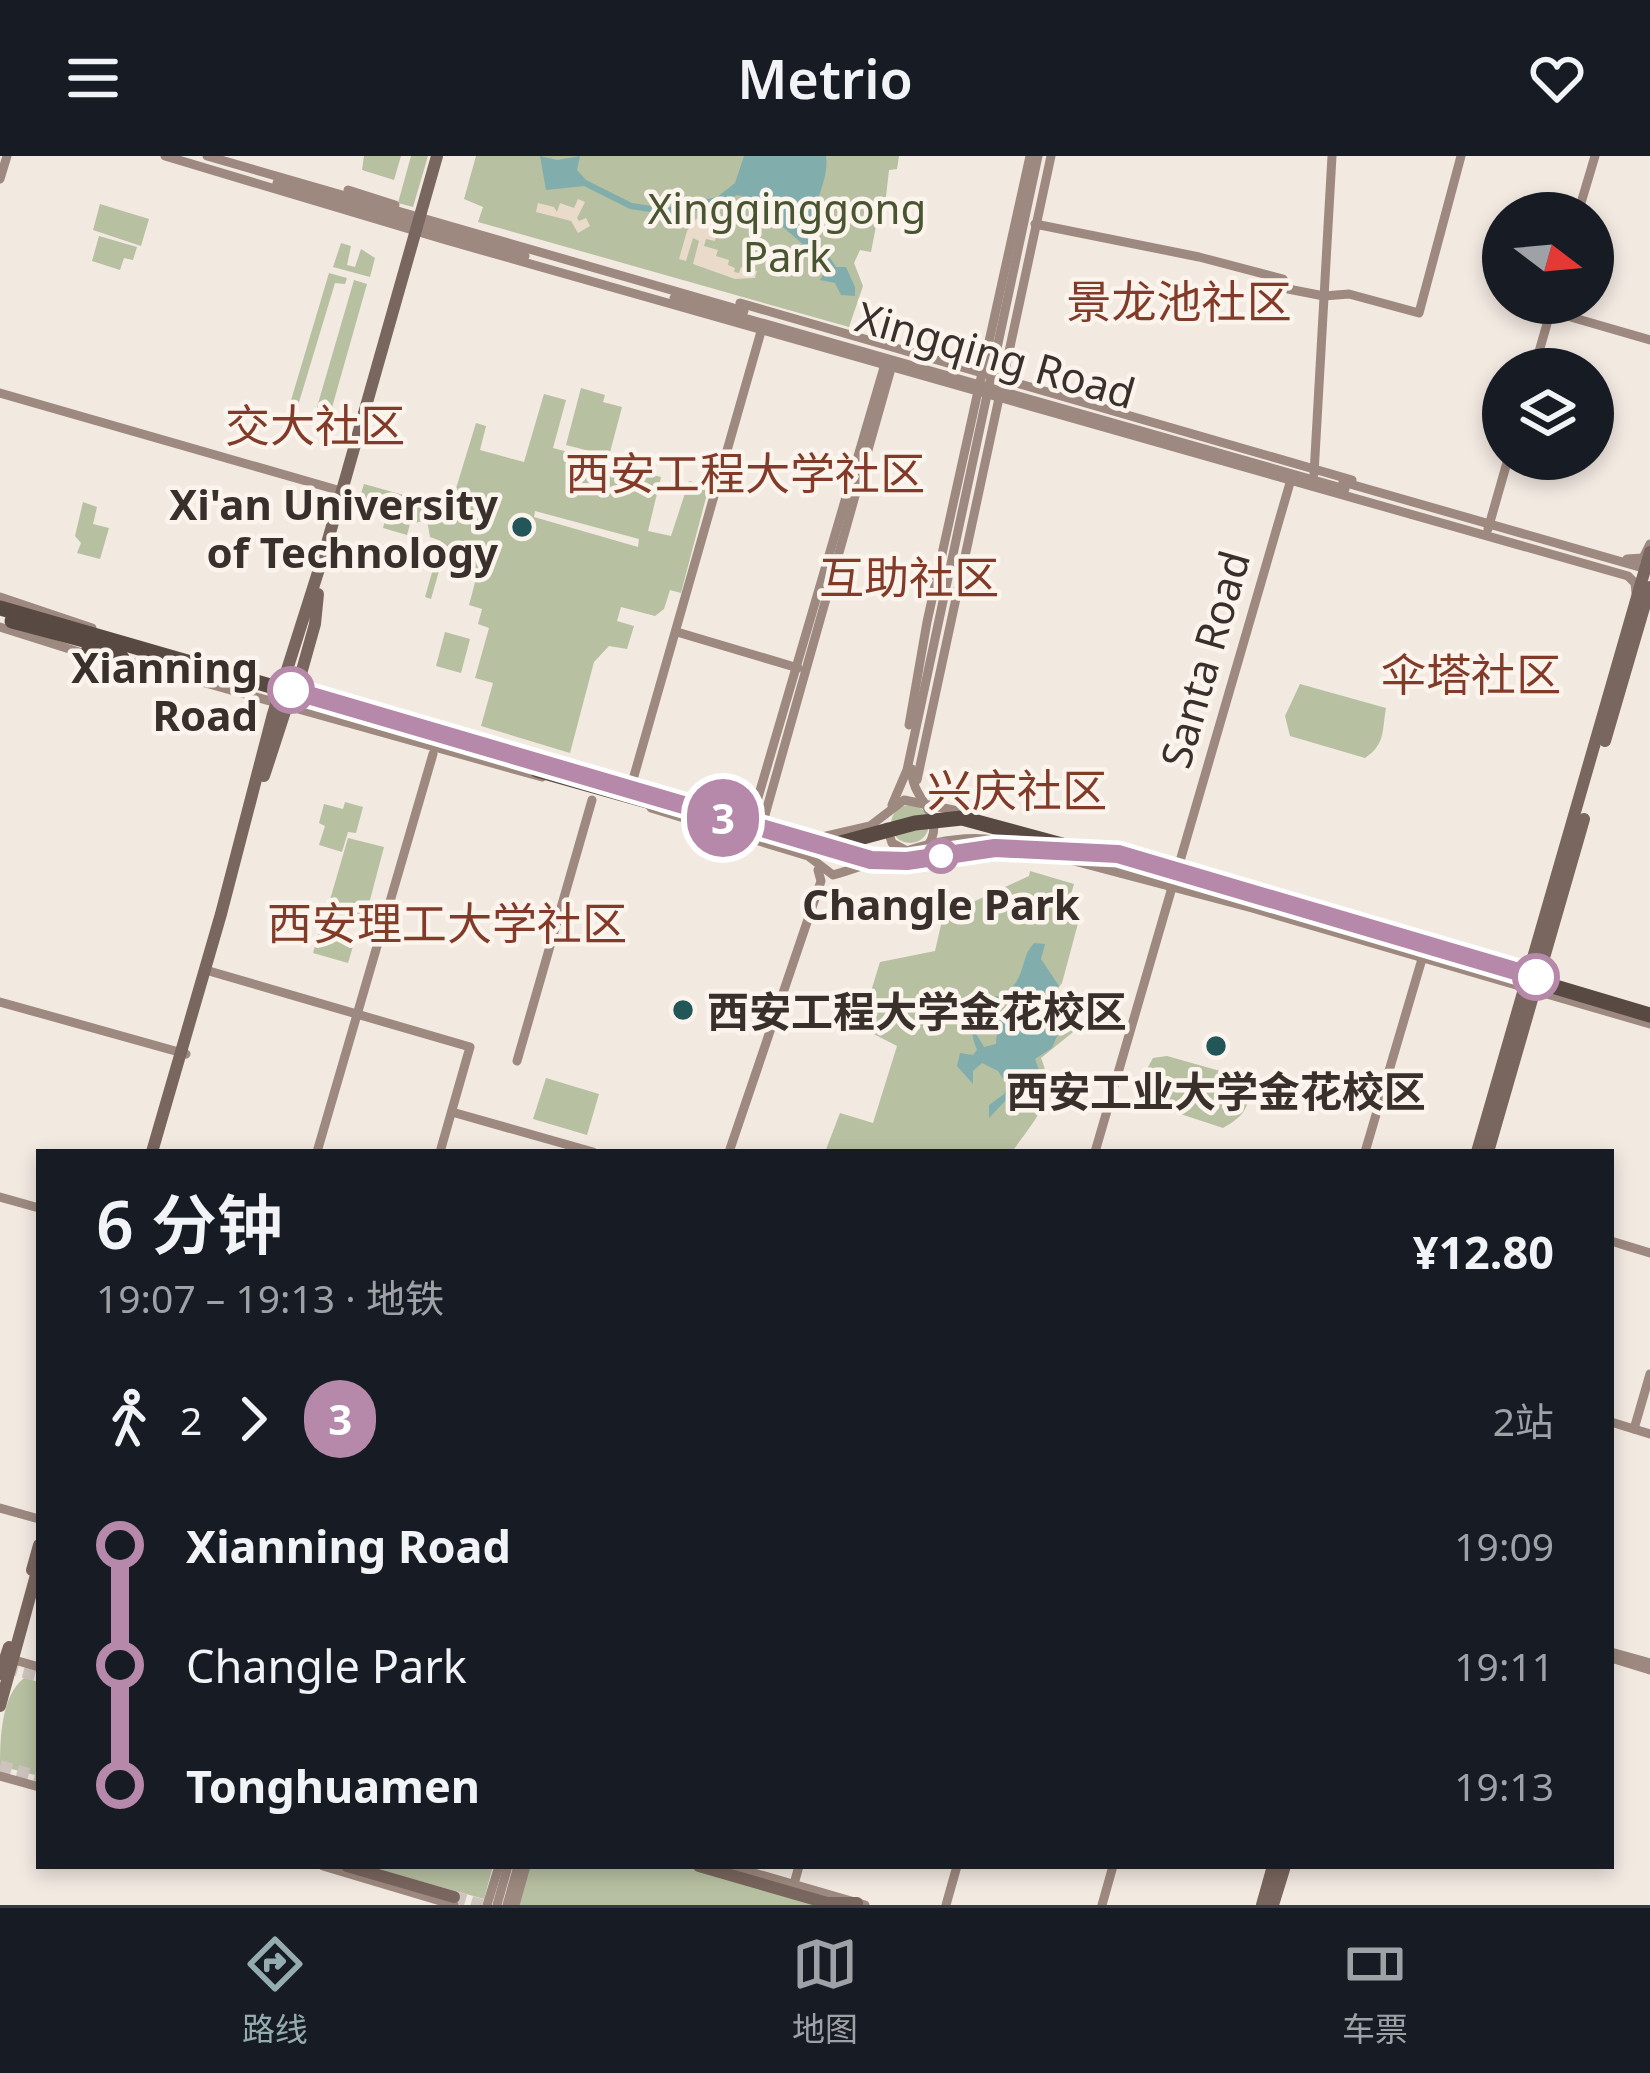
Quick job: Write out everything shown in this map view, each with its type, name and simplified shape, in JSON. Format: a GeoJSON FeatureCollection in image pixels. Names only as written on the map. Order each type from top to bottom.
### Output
{"type":"FeatureCollection","features":[{"type":"Feature","properties":{"kind":"highway"},"geometry":{"type":"LineString","coordinates":[[6,602],[48,620],[75,625],[102,641]]}},
{"type":"Feature","properties":{"kind":"highway"},"geometry":{"type":"LineString","coordinates":[[0,617],[122,658]]}},
{"type":"Feature","properties":{"kind":"highway"},"geometry":{"type":"LineString","coordinates":[[30,626],[102,641],[671,800]]}},
{"type":"Feature","properties":{"kind":"highway"},"geometry":{"type":"LineString","coordinates":[[538,766],[563,763]]}},
{"type":"Feature","properties":{"kind":"highway"},"geometry":{"type":"LineString","coordinates":[[538,766],[556,781]]}},
{"type":"Feature","properties":{"kind":"highway"},"geometry":{"type":"LineString","coordinates":[[538,766],[628,800],[826,850],[869,844],[933,825],[1025,837],[1650,1017]]}},
{"type":"Feature","properties":{"kind":"highway"},"geometry":{"type":"LineString","coordinates":[[653,789],[713,823]]}},
{"type":"Feature","properties":{"kind":"highway"},"geometry":{"type":"LineString","coordinates":[[1075,842],[1110,860],[1323,925],[1358,931]]}},
{"type":"Feature","properties":{"kind":"highway"},"geometry":{"type":"LineString","coordinates":[[1075,860],[1110,860]]}},
{"type":"Feature","properties":{"kind":"highway"},"geometry":{"type":"LineString","coordinates":[[1342,917],[1358,931]]}},
{"type":"Feature","properties":{"kind":"highway"},"geometry":{"type":"LineString","coordinates":[[1323,925],[1340,935]]}},
{"type":"Feature","properties":{"kind":"main road"},"geometry":{"type":"LineString","coordinates":[[184,1053],[283,704],[282,669],[297,621],[314,592],[437,156]]}},
{"type":"Feature","properties":{"kind":"main road"},"geometry":{"type":"LineString","coordinates":[[284,682],[299,681],[315,624],[314,592],[339,490],[419,221]]}},
{"type":"Feature","properties":{"kind":"main road"},"geometry":{"type":"LineString","coordinates":[[1478,1149],[1535,975],[1648,576],[1650,548]]}},
{"type":"Feature","properties":{"kind":"main road"},"geometry":{"type":"LineString","coordinates":[[1535,975],[1635,605],[1648,576]]}},
{"type":"Feature","properties":{"kind":"main road"},"geometry":{"type":"LineString","coordinates":[[156,1149],[283,704]]}},
{"type":"Feature","properties":{"kind":"main road"},"geometry":{"type":"LineString","coordinates":[[1489,1149],[1530,990]]}},
{"type":"Feature","properties":{"kind":"main road"},"geometry":{"type":"LineString","coordinates":[[0,1706],[6,1658],[36,1555]]}},
{"type":"Feature","properties":{"kind":"main road"},"geometry":{"type":"LineString","coordinates":[[0,1675],[36,1573]]}},
{"type":"Feature","properties":{"kind":"main road"},"geometry":{"type":"LineString","coordinates":[[356,1869],[454,1901]]}},
{"type":"Feature","properties":{"kind":"main road"},"geometry":{"type":"LineString","coordinates":[[709,1869],[830,1904],[861,1904]]}},
{"type":"Feature","properties":{"kind":"main road"},"geometry":{"type":"LineString","coordinates":[[1273,1905],[1284,1869]]}},
{"type":"Feature","properties":{"kind":"main road"},"geometry":{"type":"LineString","coordinates":[[1258,1905],[1271,1873]]}},
{"type":"Feature","properties":{"kind":"street"},"geometry":{"type":"LineString","coordinates":[[0,179],[7,156]]}},
{"type":"Feature","properties":{"kind":"street"},"geometry":{"type":"LineString","coordinates":[[165,156],[419,221]]}},
{"type":"Feature","properties":{"kind":"street"},"geometry":{"type":"LineString","coordinates":[[185,156],[893,358],[1314,471],[1631,577],[1635,605]]}},
{"type":"Feature","properties":{"kind":"street"},"geometry":{"type":"LineString","coordinates":[[207,156],[764,320],[829,349],[893,358],[991,384],[1648,576]]}},
{"type":"Feature","properties":{"kind":"street"},"geometry":{"type":"LineString","coordinates":[[227,156],[419,221]]}},
{"type":"Feature","properties":{"kind":"street"},"geometry":{"type":"LineString","coordinates":[[934,674],[991,384],[1033,224],[1041,156]]}},
{"type":"Feature","properties":{"kind":"street"},"geometry":{"type":"LineString","coordinates":[[909,852],[899,849],[887,834],[889,812],[907,770],[1041,156]]}},
{"type":"Feature","properties":{"kind":"street"},"geometry":{"type":"LineString","coordinates":[[1314,471],[1332,156]]}},
{"type":"Feature","properties":{"kind":"street"},"geometry":{"type":"LineString","coordinates":[[1033,224],[1199,257],[1283,279],[1288,289],[1349,295],[1419,314],[1461,156]]}},
{"type":"Feature","properties":{"kind":"street"},"geometry":{"type":"LineString","coordinates":[[1584,192],[1595,156]]}},
{"type":"Feature","properties":{"kind":"street"},"geometry":{"type":"LineString","coordinates":[[632,783],[764,320]]}},
{"type":"Feature","properties":{"kind":"street","name":"Xingqing Road"},"geometry":{"type":"LineString","coordinates":[[764,320],[893,358]]}},
{"type":"Feature","properties":{"kind":"street"},"geometry":{"type":"LineString","coordinates":[[1602,324],[1650,340]]}},
{"type":"Feature","properties":{"kind":"street"},"geometry":{"type":"LineString","coordinates":[[820,338],[829,349]]}},
{"type":"Feature","properties":{"kind":"street"},"geometry":{"type":"LineString","coordinates":[[757,820],[893,358]]}},
{"type":"Feature","properties":{"kind":"street"},"geometry":{"type":"LineString","coordinates":[[929,844],[937,828],[920,799],[912,770],[991,437],[991,384]]}},
{"type":"Feature","properties":{"kind":"street"},"geometry":{"type":"LineString","coordinates":[[0,394],[339,490]]}},
{"type":"Feature","properties":{"kind":"street"},"geometry":{"type":"LineString","coordinates":[[980,446],[991,437]]}},
{"type":"Feature","properties":{"kind":"street"},"geometry":{"type":"LineString","coordinates":[[1293,474],[1314,471]]}},
{"type":"Feature","properties":{"kind":"street","name":"Santa Road"},"geometry":{"type":"LineString","coordinates":[[1178,868],[1293,474]]}},
{"type":"Feature","properties":{"kind":"street"},"geometry":{"type":"LineString","coordinates":[[1488,528],[1502,480]]}},
{"type":"Feature","properties":{"kind":"street"},"geometry":{"type":"LineString","coordinates":[[1488,528],[1618,559],[1640,560],[1650,548]]}},
{"type":"Feature","properties":{"kind":"street"},"geometry":{"type":"LineString","coordinates":[[1618,559],[1648,576]]}},
{"type":"Feature","properties":{"kind":"street"},"geometry":{"type":"LineString","coordinates":[[6,602],[818,838],[854,831],[904,800],[920,799],[1178,868],[1535,975],[1650,1017]]}},
{"type":"Feature","properties":{"kind":"street"},"geometry":{"type":"LineString","coordinates":[[0,627],[106,661],[122,658],[628,800]]}},
{"type":"Feature","properties":{"kind":"street"},"geometry":{"type":"LineString","coordinates":[[677,632],[800,668]]}},
{"type":"Feature","properties":{"kind":"street"},"geometry":{"type":"LineString","coordinates":[[318,1149],[433,754]]}},
{"type":"Feature","properties":{"kind":"street"},"geometry":{"type":"LineString","coordinates":[[517,1061],[592,800]]}},
{"type":"Feature","properties":{"kind":"street"},"geometry":{"type":"LineString","coordinates":[[972,814],[955,815],[954,830],[1169,884],[1530,990],[1650,1017]]}},
{"type":"Feature","properties":{"kind":"street"},"geometry":{"type":"LineString","coordinates":[[713,823],[816,862],[827,874],[972,836]]}},
{"type":"Feature","properties":{"kind":"street"},"geometry":{"type":"LineString","coordinates":[[733,1149],[822,892],[856,859],[857,845],[841,832]]}},
{"type":"Feature","properties":{"kind":"street"},"geometry":{"type":"LineString","coordinates":[[733,1149],[821,881],[816,862],[818,838]]}},
{"type":"Feature","properties":{"kind":"street"},"geometry":{"type":"LineString","coordinates":[[1096,1149],[1171,891],[1169,884]]}},
{"type":"Feature","properties":{"kind":"street"},"geometry":{"type":"LineString","coordinates":[[1366,1149],[1422,959]]}},
{"type":"Feature","properties":{"kind":"street"},"geometry":{"type":"LineString","coordinates":[[209,971],[470,1047],[441,1149]]}},
{"type":"Feature","properties":{"kind":"street"},"geometry":{"type":"LineString","coordinates":[[0,1002],[184,1053]]}},
{"type":"Feature","properties":{"kind":"street"},"geometry":{"type":"LineString","coordinates":[[452,1112],[582,1149]]}},
{"type":"Feature","properties":{"kind":"street"},"geometry":{"type":"LineString","coordinates":[[0,1194],[36,1205]]}},
{"type":"Feature","properties":{"kind":"street"},"geometry":{"type":"LineString","coordinates":[[1614,1242],[1650,1252]]}},
{"type":"Feature","properties":{"kind":"street"},"geometry":{"type":"LineString","coordinates":[[1634,1429],[1650,1374]]}},
{"type":"Feature","properties":{"kind":"street"},"geometry":{"type":"LineString","coordinates":[[1614,1424],[1650,1434]]}},
{"type":"Feature","properties":{"kind":"street"},"geometry":{"type":"LineString","coordinates":[[0,1508],[36,1518]]}},
{"type":"Feature","properties":{"kind":"street"},"geometry":{"type":"LineString","coordinates":[[1614,1656],[1650,1666]]}},
{"type":"Feature","properties":{"kind":"street"},"geometry":{"type":"LineString","coordinates":[[6,1658],[36,1666]]}},
{"type":"Feature","properties":{"kind":"street"},"geometry":{"type":"LineString","coordinates":[[0,1776],[36,1786]]}},
{"type":"Feature","properties":{"kind":"street"},"geometry":{"type":"LineString","coordinates":[[334,1869],[454,1901]]}},
{"type":"Feature","properties":{"kind":"street"},"geometry":{"type":"LineString","coordinates":[[492,1905],[498,1869]]}},
{"type":"Feature","properties":{"kind":"street"},"geometry":{"type":"LineString","coordinates":[[492,1905],[507,1869]]}},
{"type":"Feature","properties":{"kind":"street"},"geometry":{"type":"LineString","coordinates":[[511,1905],[521,1869]]}},
{"type":"Feature","properties":{"kind":"street"},"geometry":{"type":"LineString","coordinates":[[741,1869],[861,1904]]}},
{"type":"Feature","properties":{"kind":"street"},"geometry":{"type":"LineString","coordinates":[[794,1884],[798,1869]]}},
{"type":"Feature","properties":{"kind":"street"},"geometry":{"type":"LineString","coordinates":[[946,1905],[956,1869]]}},
{"type":"Feature","properties":{"kind":"street"},"geometry":{"type":"LineString","coordinates":[[1102,1905],[1112,1869]]}},
{"type":"Feature","properties":{"kind":"green space"},"geometry":{"type":"Polygon","coordinates":[[[364,156],[401,156],[394,180],[362,170],[364,156]]]}},
{"type":"Feature","properties":{"kind":"green space"},"geometry":{"type":"Polygon","coordinates":[[[411,156],[428,156],[413,207],[398,203],[411,156]]]}},
{"type":"Feature","properties":{"kind":"green space","name":"Xingqinggong Park"},"geometry":{"type":"Polygon","coordinates":[[[476,156],[899,156],[897,169],[889,170],[871,252],[860,250],[854,263],[863,286],[849,327],[478,222],[483,207],[464,199],[476,156]]]}},
{"type":"Feature","properties":{"kind":"green space"},"geometry":{"type":"Polygon","coordinates":[[[100,204],[149,219],[141,246],[93,230],[100,204]]]}},
{"type":"Feature","properties":{"kind":"green space"},"geometry":{"type":"Polygon","coordinates":[[[99,236],[137,247],[133,260],[124,258],[120,270],[92,261],[99,236]]]}},
{"type":"Feature","properties":{"kind":"green space"},"geometry":{"type":"Polygon","coordinates":[[[341,243],[351,246],[347,265],[355,267],[361,249],[375,258],[370,277],[333,267],[341,243]]]}},
{"type":"Feature","properties":{"kind":"green space"},"geometry":{"type":"Polygon","coordinates":[[[329,273],[347,278],[345,284],[335,283],[297,409],[289,407],[329,273]]]}},
{"type":"Feature","properties":{"kind":"green space"},"geometry":{"type":"Polygon","coordinates":[[[354,280],[367,284],[329,418],[315,414],[354,280]]]}},
{"type":"Feature","properties":{"kind":"green space"},"geometry":{"type":"Polygon","coordinates":[[[581,388],[605,395],[603,402],[622,407],[609,456],[566,445],[581,388]]]}},
{"type":"Feature","properties":{"kind":"green space"},"geometry":{"type":"Polygon","coordinates":[[[544,394],[566,400],[553,448],[661,477],[648,531],[671,536],[689,481],[709,486],[681,593],[670,590],[664,609],[655,616],[621,607],[617,621],[634,626],[627,649],[609,646],[594,662],[570,753],[481,726],[493,683],[475,678],[489,628],[478,624],[482,609],[469,605],[477,575],[441,564],[431,599],[425,597],[441,541],[430,537],[427,520],[410,524],[407,535],[383,528],[388,509],[358,503],[364,484],[450,508],[476,423],[486,426],[480,450],[524,462],[544,394]],[[535,511],[534,517],[638,547],[639,539],[535,511]]]}},
{"type":"Feature","properties":{"kind":"green space"},"geometry":{"type":"Polygon","coordinates":[[[83,502],[97,507],[93,524],[109,528],[100,559],[77,553],[81,543],[75,536],[83,502]]]}},
{"type":"Feature","properties":{"kind":"green space"},"geometry":{"type":"Polygon","coordinates":[[[445,632],[470,639],[461,673],[436,666],[445,632]]]}},
{"type":"Feature","properties":{"kind":"green space"},"geometry":{"type":"Polygon","coordinates":[[[1300,684],[1386,708],[1382,736],[1372,753],[1365,758],[1290,736],[1285,716],[1300,684]]]}},
{"type":"Feature","properties":{"kind":"green space"},"geometry":{"type":"Polygon","coordinates":[[[345,802],[363,807],[356,833],[348,832],[342,852],[319,845],[325,826],[319,823],[324,804],[343,809],[345,802]]]}},
{"type":"Feature","properties":{"kind":"green space"},"geometry":{"type":"Polygon","coordinates":[[[910,805],[924,810],[929,824],[924,838],[910,843],[896,838],[891,824],[896,810],[910,805]]]}},
{"type":"Feature","properties":{"kind":"green space"},"geometry":{"type":"Polygon","coordinates":[[[348,838],[384,847],[366,915],[355,923],[336,919],[327,910],[348,838]]]}},
{"type":"Feature","properties":{"kind":"green space","name":"Changle Park"},"geometry":{"type":"Polygon","coordinates":[[[1030,871],[1074,884],[1066,911],[1080,916],[1056,991],[1078,1028],[1041,1058],[1047,1085],[1042,1108],[1014,1149],[826,1149],[840,1113],[873,1123],[897,1046],[860,1027],[880,962],[935,951],[943,916],[1029,876],[1030,871]]]}},
{"type":"Feature","properties":{"kind":"green space"},"geometry":{"type":"Polygon","coordinates":[[[321,926],[356,936],[348,963],[313,953],[321,926]]]}},
{"type":"Feature","properties":{"kind":"green space"},"geometry":{"type":"Polygon","coordinates":[[[1167,1056],[1245,1078],[1248,1102],[1242,1113],[1223,1128],[1141,1101],[1142,1078],[1153,1058],[1167,1056]]]}},
{"type":"Feature","properties":{"kind":"green space"},"geometry":{"type":"Polygon","coordinates":[[[546,1078],[599,1094],[587,1135],[533,1119],[546,1078]]]}},
{"type":"Feature","properties":{"kind":"green space"},"geometry":{"type":"Polygon","coordinates":[[[24,1678],[36,1681],[36,1775],[0,1766],[6,1707],[24,1678]]]}},
{"type":"Feature","properties":{"kind":"green space"},"geometry":{"type":"Polygon","coordinates":[[[377,1869],[492,1869],[484,1899],[377,1869]]]}},
{"type":"Feature","properties":{"kind":"green space"},"geometry":{"type":"Polygon","coordinates":[[[528,1869],[693,1869],[817,1905],[518,1905],[528,1869]]]}},
{"type":"Feature","properties":{"kind":"shaded area"},"geometry":{"type":"Polygon","coordinates":[[[578,199],[585,202],[577,218],[586,218],[590,226],[578,233],[571,221],[536,212],[538,203],[557,212],[560,203],[574,208],[578,199]]]}},
{"type":"Feature","properties":{"kind":"shaded area"},"geometry":{"type":"Polygon","coordinates":[[[721,214],[715,241],[706,239],[704,246],[718,250],[716,256],[729,260],[734,272],[739,273],[741,267],[757,271],[755,278],[735,279],[693,264],[699,241],[693,238],[686,261],[679,259],[696,219],[721,214]]]}},
{"type":"Feature","properties":{"kind":"water"},"geometry":{"type":"Polygon","coordinates":[[[540,156],[557,160],[580,156],[577,170],[586,180],[632,203],[665,208],[717,197],[735,183],[744,156],[826,156],[814,214],[815,234],[836,267],[846,267],[855,296],[841,295],[835,283],[820,280],[828,266],[783,227],[762,201],[737,195],[713,207],[670,215],[630,209],[584,186],[546,190],[540,156]]]}},
{"type":"Feature","properties":{"kind":"water"},"geometry":{"type":"Polygon","coordinates":[[[1034,943],[1045,944],[1041,959],[1059,986],[1050,990],[1052,1016],[1063,1022],[1052,1048],[1035,1059],[1041,1075],[1027,1092],[1028,1098],[1024,1102],[1008,1098],[989,1118],[989,1105],[1004,1094],[1007,1085],[998,1071],[982,1063],[973,1071],[973,1084],[957,1066],[960,1053],[973,1055],[977,1050],[972,1021],[985,1001],[1004,995],[1006,999],[978,1022],[975,1032],[984,1047],[996,1044],[998,1017],[1009,1019],[1020,1010],[1037,1014],[1042,1008],[1029,987],[1012,994],[1009,990],[1034,943]]]}},
{"type":"Feature","properties":{"kind":"tunnel"},"geometry":{"type":"LineString","coordinates":[[6,1667],[36,1675]]}},
{"type":"Feature","properties":{"kind":"tunnel"},"geometry":{"type":"LineString","coordinates":[[0,1766],[36,1776]]}},
{"type":"Feature","properties":{"kind":"tunnel"},"geometry":{"type":"LineString","coordinates":[[454,1897],[482,1905]]}},
{"type":"Feature","properties":{"kind":"metro line","name":"3"},"geometry":{"type":"LineString","coordinates":[[291,690],[871,860],[907,861],[995,848],[1118,854],[1536,977]]}},
{"type":"Feature","properties":{"kind":"place","name":"Xi'an University of Technology"},"geometry":{"type":"Point","coordinates":[522,527]}},
{"type":"Feature","properties":{"kind":"place","name":"Xianning Road"},"geometry":{"type":"Point","coordinates":[291,690]}},
{"type":"Feature","properties":{"kind":"place","name":"Changle Park"},"geometry":{"type":"Point","coordinates":[941,856]}},
{"type":"Feature","properties":{"kind":"place","name":"西安工程大学金花校区"},"geometry":{"type":"Point","coordinates":[683,1010]}},
{"type":"Feature","properties":{"kind":"place","name":"西安工业大学金花校区"},"geometry":{"type":"Point","coordinates":[1216,1046]}},
{"type":"Feature","properties":{"kind":"district","name":"景龙池社区"},"geometry":{"type":"Point","coordinates":[1179,300]}},
{"type":"Feature","properties":{"kind":"district","name":"交大社区"},"geometry":{"type":"Point","coordinates":[315,424]}},
{"type":"Feature","properties":{"kind":"district","name":"西安工程大学社区"},"geometry":{"type":"Point","coordinates":[745,472]}},
{"type":"Feature","properties":{"kind":"district","name":"互助社区"},"geometry":{"type":"Point","coordinates":[909,576]}},
{"type":"Feature","properties":{"kind":"district","name":"伞塔社区"},"geometry":{"type":"Point","coordinates":[1471,673]}},
{"type":"Feature","properties":{"kind":"district","name":"兴庆社区"},"geometry":{"type":"Point","coordinates":[1017,789]}},
{"type":"Feature","properties":{"kind":"district","name":"西安理工大学社区"},"geometry":{"type":"Point","coordinates":[447,922]}}]}
